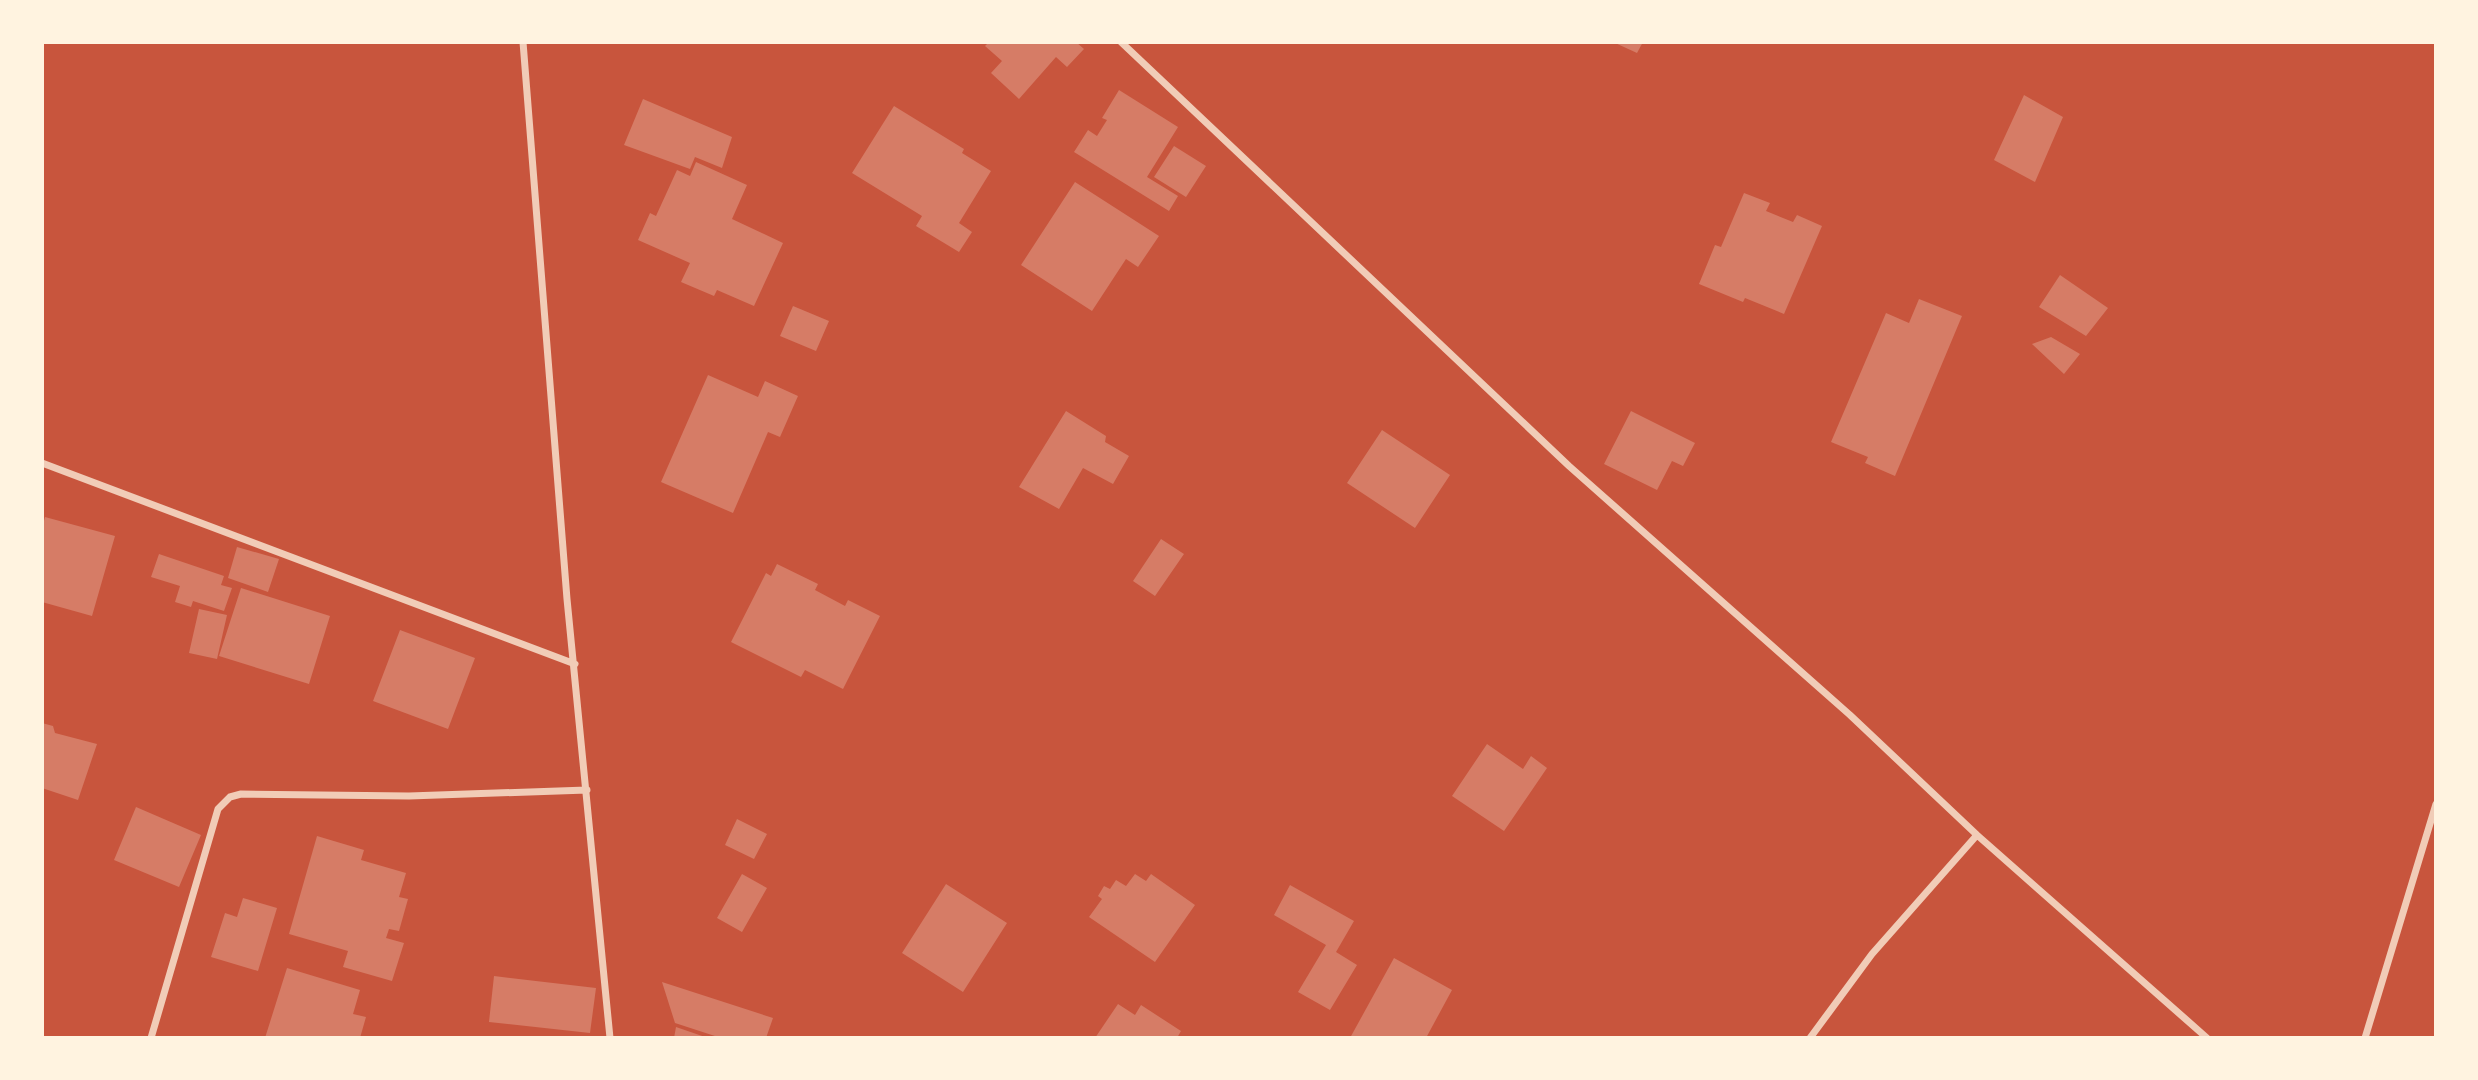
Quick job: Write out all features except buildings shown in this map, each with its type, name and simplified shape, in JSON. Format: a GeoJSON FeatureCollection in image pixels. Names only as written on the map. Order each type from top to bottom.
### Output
{"type":"FeatureCollection","features":[{"type":"Feature","properties":{"kind":"street"},"geometry":{"type":"LineString","coordinates":[[523,42],[567,599],[610,1038]]}},
{"type":"Feature","properties":{"kind":"street"},"geometry":{"type":"LineString","coordinates":[[1121,42],[1569,466],[1850,715],[1977,835],[2207,1038]]}},
{"type":"Feature","properties":{"kind":"street"},"geometry":{"type":"LineString","coordinates":[[42,463],[575,664]]}},
{"type":"Feature","properties":{"kind":"street"},"geometry":{"type":"LineString","coordinates":[[151,1038],[218,809],[230,797],[241,794],[409,796],[587,790]]}},
{"type":"Feature","properties":{"kind":"street"},"geometry":{"type":"LineString","coordinates":[[2365,1038],[2436,804]]}},
{"type":"Feature","properties":{"kind":"street"},"geometry":{"type":"LineString","coordinates":[[1810,1038],[1872,954],[1977,835]]}}]}
